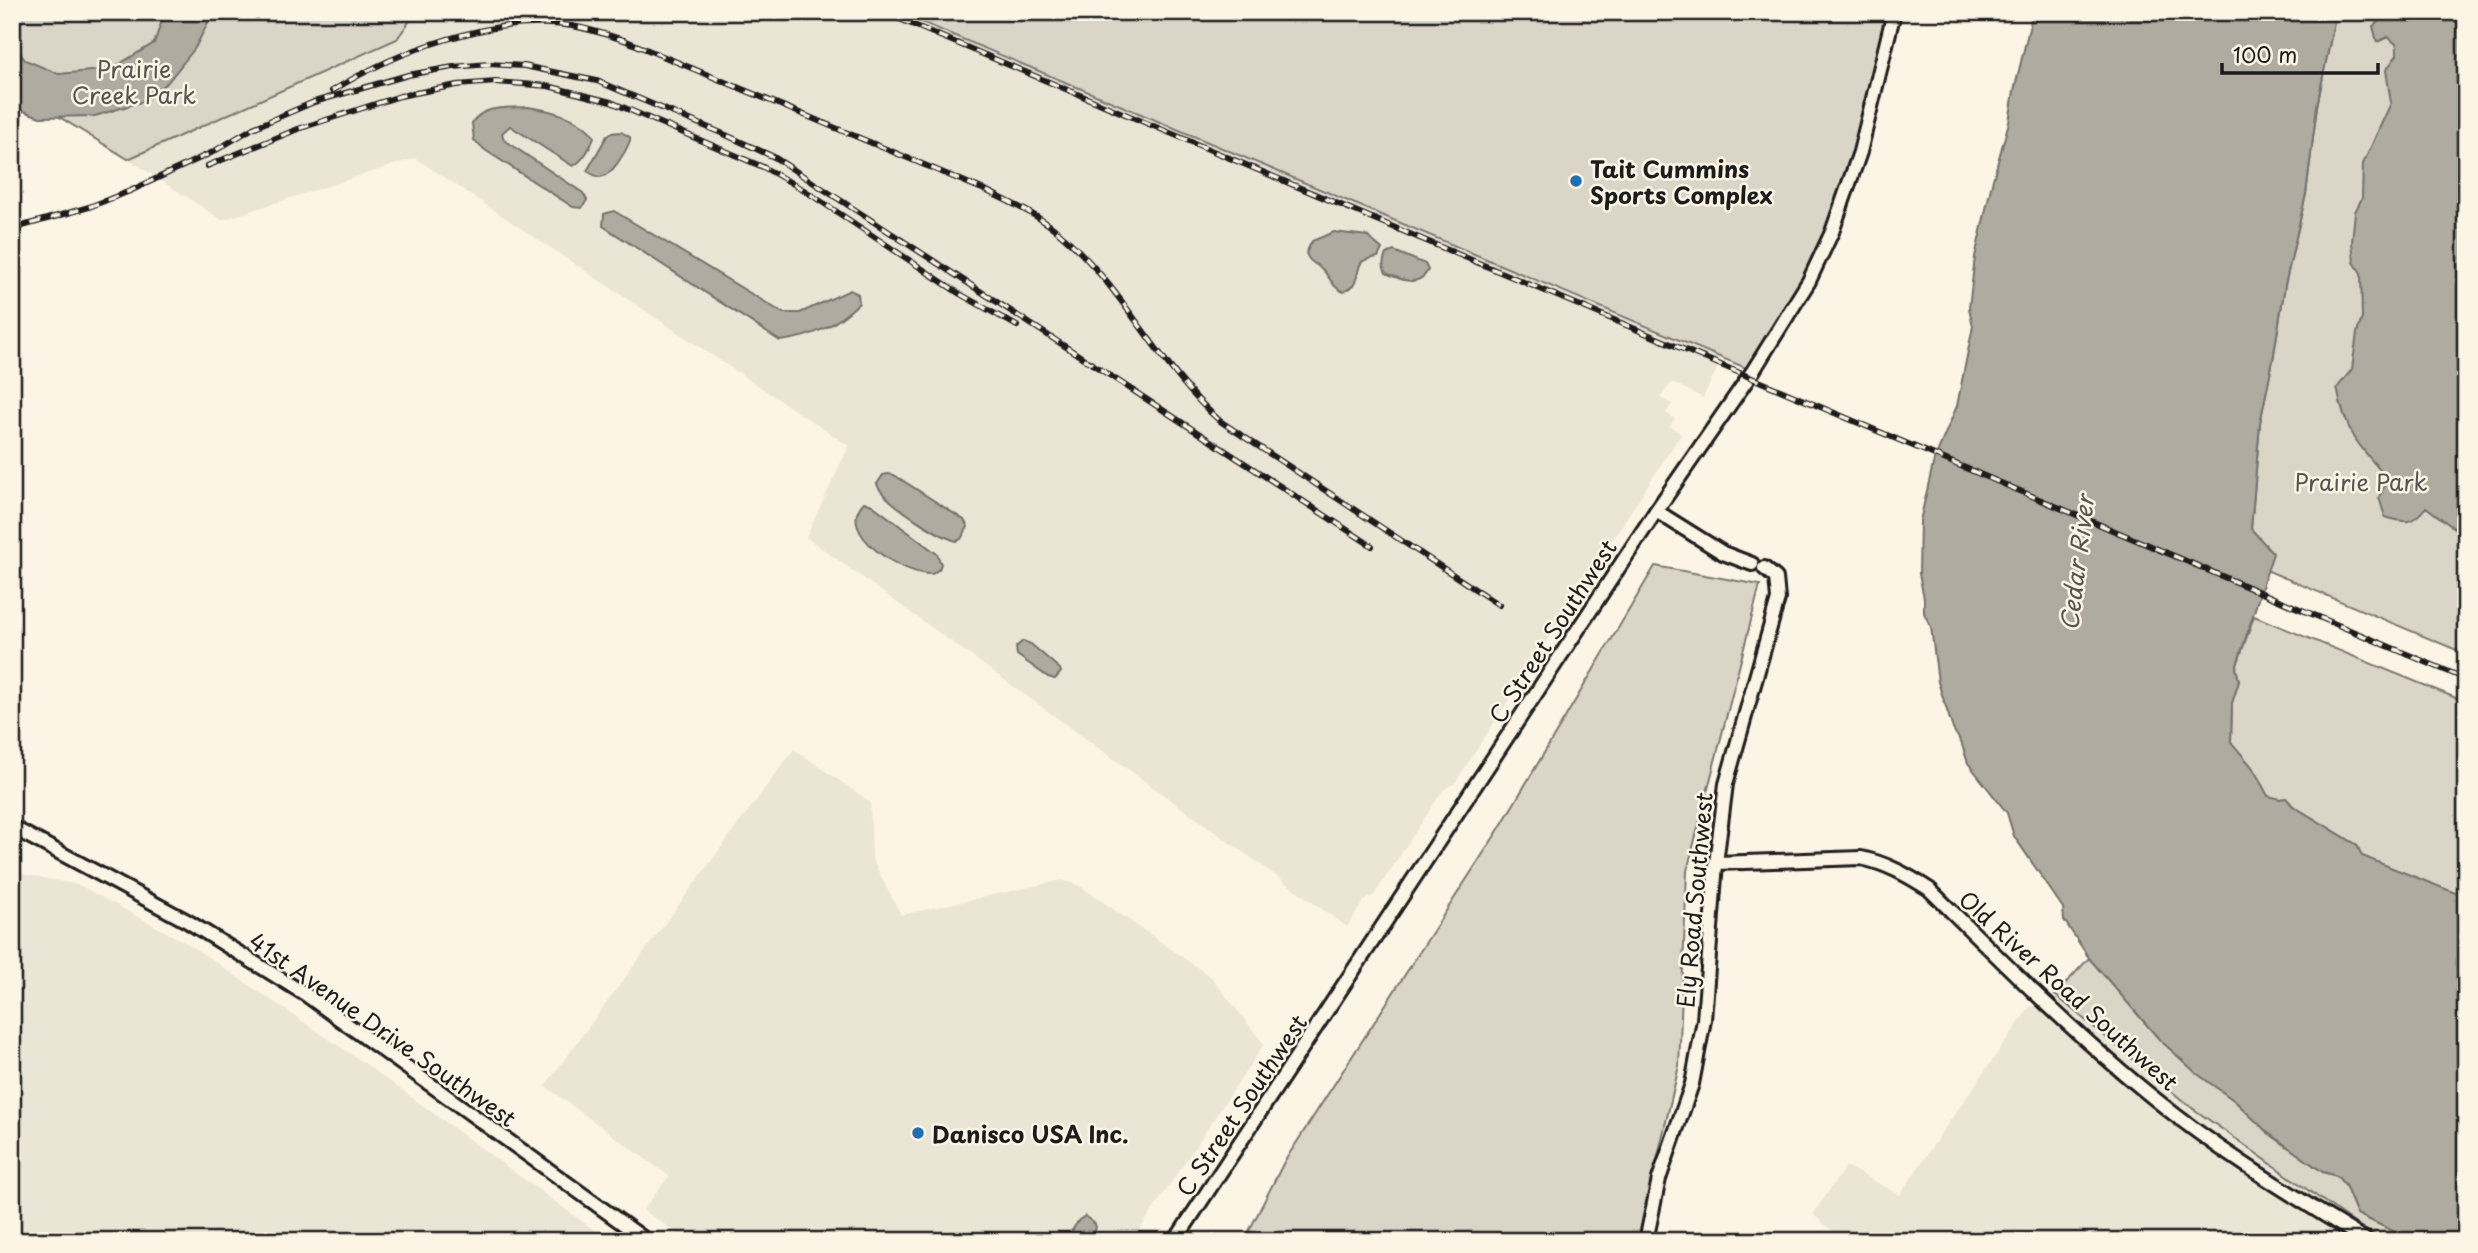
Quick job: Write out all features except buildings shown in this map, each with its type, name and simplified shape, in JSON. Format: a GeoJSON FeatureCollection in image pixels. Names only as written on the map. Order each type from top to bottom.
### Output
{"type":"FeatureCollection","features":[{"type":"Feature","properties":{"kind":"street","name":"C Street Southwest"},"geometry":{"type":"LineString","coordinates":[[1175,1241],[1656,511],[1753,371],[1819,263],[1860,152],[1894,12]]}},
{"type":"Feature","properties":{"kind":"street","name":"Ely Road Southwest"},"geometry":{"type":"LineString","coordinates":[[1646,1241],[1659,1179],[1692,1084],[1704,1020],[1716,863],[1726,784],[1778,599],[1776,578],[1758,566],[1723,552],[1656,511]]}},
{"type":"Feature","properties":{"kind":"street","name":"41st Avenue Drive Southwest"},"geometry":{"type":"LineString","coordinates":[[12,827],[187,921],[305,994],[647,1241]]}},
{"type":"Feature","properties":{"kind":"street","name":"Old River Road Southwest"},"geometry":{"type":"LineString","coordinates":[[1716,863],[1861,858],[1876,861],[1903,873],[1929,890],[2086,1040],[2155,1100],[2232,1157],[2367,1241]]}},
{"type":"Feature","properties":{"kind":"shaded area"},"geometry":{"type":"Polygon","coordinates":[[[416,12],[898,12],[1722,358],[1703,398],[1672,382],[1660,398],[1672,404],[1666,413],[1675,419],[1670,426],[1681,434],[1455,783],[1443,790],[1374,895],[1364,901],[1347,927],[806,537],[849,446],[415,158],[222,220],[128,159],[397,39],[416,12]]]}},
{"type":"Feature","properties":{"kind":"shaded area"},"geometry":{"type":"Polygon","coordinates":[[[794,749],[870,802],[872,859],[901,915],[1062,880],[1080,886],[1211,977],[1264,1044],[1132,1241],[689,1241],[643,1210],[669,1176],[545,1086],[794,749]]]}},
{"type":"Feature","properties":{"kind":"shaded area"},"geometry":{"type":"Polygon","coordinates":[[[12,872],[79,885],[190,945],[367,1065],[609,1241],[12,1241],[12,872]]]}},
{"type":"Feature","properties":{"kind":"shaded area"},"geometry":{"type":"Polygon","coordinates":[[[2055,995],[2188,1105],[2353,1222],[2385,1241],[1844,1241],[1813,1214],[1846,1166],[1900,1195],[2029,1008],[2055,995]]]}},
{"type":"Feature","properties":{"kind":"green space","name":"Prairie Creek Park"},"geometry":{"type":"Polygon","coordinates":[[[12,12],[416,12],[397,39],[128,159],[12,88],[12,12]]]}},
{"type":"Feature","properties":{"kind":"green space","name":"Tait Cummins Sports Complex"},"geometry":{"type":"Polygon","coordinates":[[[898,12],[1894,12],[1832,232],[1753,371],[898,12]]]}},
{"type":"Feature","properties":{"kind":"green space","name":"Prairie Park"},"geometry":{"type":"Polygon","coordinates":[[[2336,12],[2466,12],[2466,654],[2266,570],[2272,553],[2251,529],[2260,423],[2285,285],[2306,194],[2317,106],[2336,12]]]}},
{"type":"Feature","properties":{"kind":"green space"},"geometry":{"type":"Polygon","coordinates":[[[1655,566],[1760,585],[1687,871],[1679,1066],[1638,1241],[1244,1241],[1284,1162],[1499,829],[1655,566]]]}},
{"type":"Feature","properties":{"kind":"green space"},"geometry":{"type":"Polygon","coordinates":[[[2254,616],[2466,702],[2466,902],[2458,894],[2361,856],[2357,845],[2293,806],[2286,798],[2267,796],[2253,768],[2231,743],[2232,703],[2239,681],[2236,668],[2254,616]]]}},
{"type":"Feature","properties":{"kind":"green space"},"geometry":{"type":"Polygon","coordinates":[[[2089,958],[2159,1039],[2196,1072],[2235,1101],[2267,1132],[2323,1172],[2337,1176],[2345,1185],[2357,1214],[2414,1241],[2385,1241],[2353,1222],[2188,1105],[2055,995],[2089,958]]]}},
{"type":"Feature","properties":{"kind":"water"},"geometry":{"type":"Polygon","coordinates":[[[165,12],[210,12],[209,21],[195,48],[167,83],[144,101],[95,116],[40,117],[12,107],[12,42],[25,60],[59,74],[111,69],[154,43],[165,12]]]}},
{"type":"Feature","properties":{"kind":"water","name":"Cedar River"},"geometry":{"type":"Polygon","coordinates":[[[2033,12],[2336,12],[2317,106],[2306,194],[2285,285],[2260,423],[2251,529],[2273,553],[2236,668],[2239,681],[2232,703],[2231,742],[2253,768],[2268,796],[2286,798],[2293,806],[2357,845],[2362,856],[2458,894],[2466,902],[2466,1241],[2414,1241],[2357,1214],[2345,1185],[2337,1176],[2323,1172],[2267,1132],[2235,1101],[2196,1073],[2159,1039],[2089,958],[2064,920],[2063,908],[2014,836],[2007,813],[1968,763],[1953,729],[1938,682],[1931,627],[1924,613],[1919,574],[1920,521],[1934,460],[1957,406],[1973,326],[1969,308],[1975,257],[2033,12]]]}},
{"type":"Feature","properties":{"kind":"water"},"geometry":{"type":"Polygon","coordinates":[[[2389,12],[2466,12],[2466,541],[2426,507],[2417,517],[2408,521],[2385,517],[2379,497],[2388,479],[2349,428],[2337,388],[2352,369],[2362,318],[2361,273],[2354,262],[2352,242],[2355,212],[2362,198],[2363,164],[2391,103],[2386,70],[2397,55],[2397,45],[2388,37],[2377,42],[2373,26],[2389,12]]]}},
{"type":"Feature","properties":{"kind":"water"},"geometry":{"type":"Polygon","coordinates":[[[528,107],[555,112],[573,119],[594,136],[586,153],[573,166],[510,126],[502,133],[504,140],[583,193],[587,200],[582,208],[573,207],[485,150],[474,140],[472,123],[483,113],[489,110],[528,107]]]}},
{"type":"Feature","properties":{"kind":"water"},"geometry":{"type":"Polygon","coordinates":[[[621,132],[630,137],[630,141],[613,169],[599,177],[587,171],[607,136],[621,132]]]}},
{"type":"Feature","properties":{"kind":"water"},"geometry":{"type":"Polygon","coordinates":[[[614,211],[783,313],[800,313],[850,290],[858,294],[859,303],[823,329],[803,337],[780,341],[603,226],[604,214],[614,211]]]}},
{"type":"Feature","properties":{"kind":"water"},"geometry":{"type":"Polygon","coordinates":[[[1334,232],[1367,236],[1382,249],[1378,257],[1362,262],[1354,285],[1344,292],[1335,286],[1306,253],[1312,241],[1334,232]]]}},
{"type":"Feature","properties":{"kind":"water"},"geometry":{"type":"Polygon","coordinates":[[[1394,251],[1425,264],[1428,270],[1424,276],[1409,281],[1386,273],[1383,266],[1386,254],[1394,251]]]}},
{"type":"Feature","properties":{"kind":"water"},"geometry":{"type":"Polygon","coordinates":[[[883,475],[894,475],[964,520],[968,527],[961,539],[957,541],[938,533],[889,500],[877,484],[883,475]]]}},
{"type":"Feature","properties":{"kind":"water"},"geometry":{"type":"Polygon","coordinates":[[[864,502],[872,505],[937,554],[941,564],[939,569],[932,574],[920,573],[891,561],[877,551],[858,527],[857,514],[864,502]]]}},
{"type":"Feature","properties":{"kind":"water"},"geometry":{"type":"Polygon","coordinates":[[[1023,641],[1031,644],[1060,669],[1061,672],[1055,679],[1017,655],[1016,647],[1023,641]]]}},
{"type":"Feature","properties":{"kind":"water"},"geometry":{"type":"Polygon","coordinates":[[[1085,1216],[1096,1228],[1089,1241],[1065,1241],[1079,1220],[1085,1216]]]}},
{"type":"Feature","properties":{"kind":"railway"},"geometry":{"type":"LineString","coordinates":[[883,12],[2466,679]]}},
{"type":"Feature","properties":{"kind":"railway"},"geometry":{"type":"LineString","coordinates":[[332,91],[386,62],[448,39],[511,25],[572,26],[624,40],[987,191],[1041,219],[1080,252],[1121,300],[1177,376],[1220,421],[1499,605]]}},
{"type":"Feature","properties":{"kind":"railway"},"geometry":{"type":"LineString","coordinates":[[12,229],[89,207],[130,191],[213,152],[253,128],[314,102],[408,75],[489,64],[524,66],[597,81],[774,157],[1372,546]]}},
{"type":"Feature","properties":{"kind":"railway"},"geometry":{"type":"LineString","coordinates":[[207,166],[298,129],[400,96],[457,85],[496,82],[548,86],[611,102],[763,167],[804,190],[960,294],[1017,326]]}},
{"type":"Feature","properties":{"kind":"place","name":"Tait Cummins Sports Complex"},"geometry":{"type":"Point","coordinates":[1576,181]}},
{"type":"Feature","properties":{"kind":"place","name":"Danisco USA Inc."},"geometry":{"type":"Point","coordinates":[918,1133]}}]}
